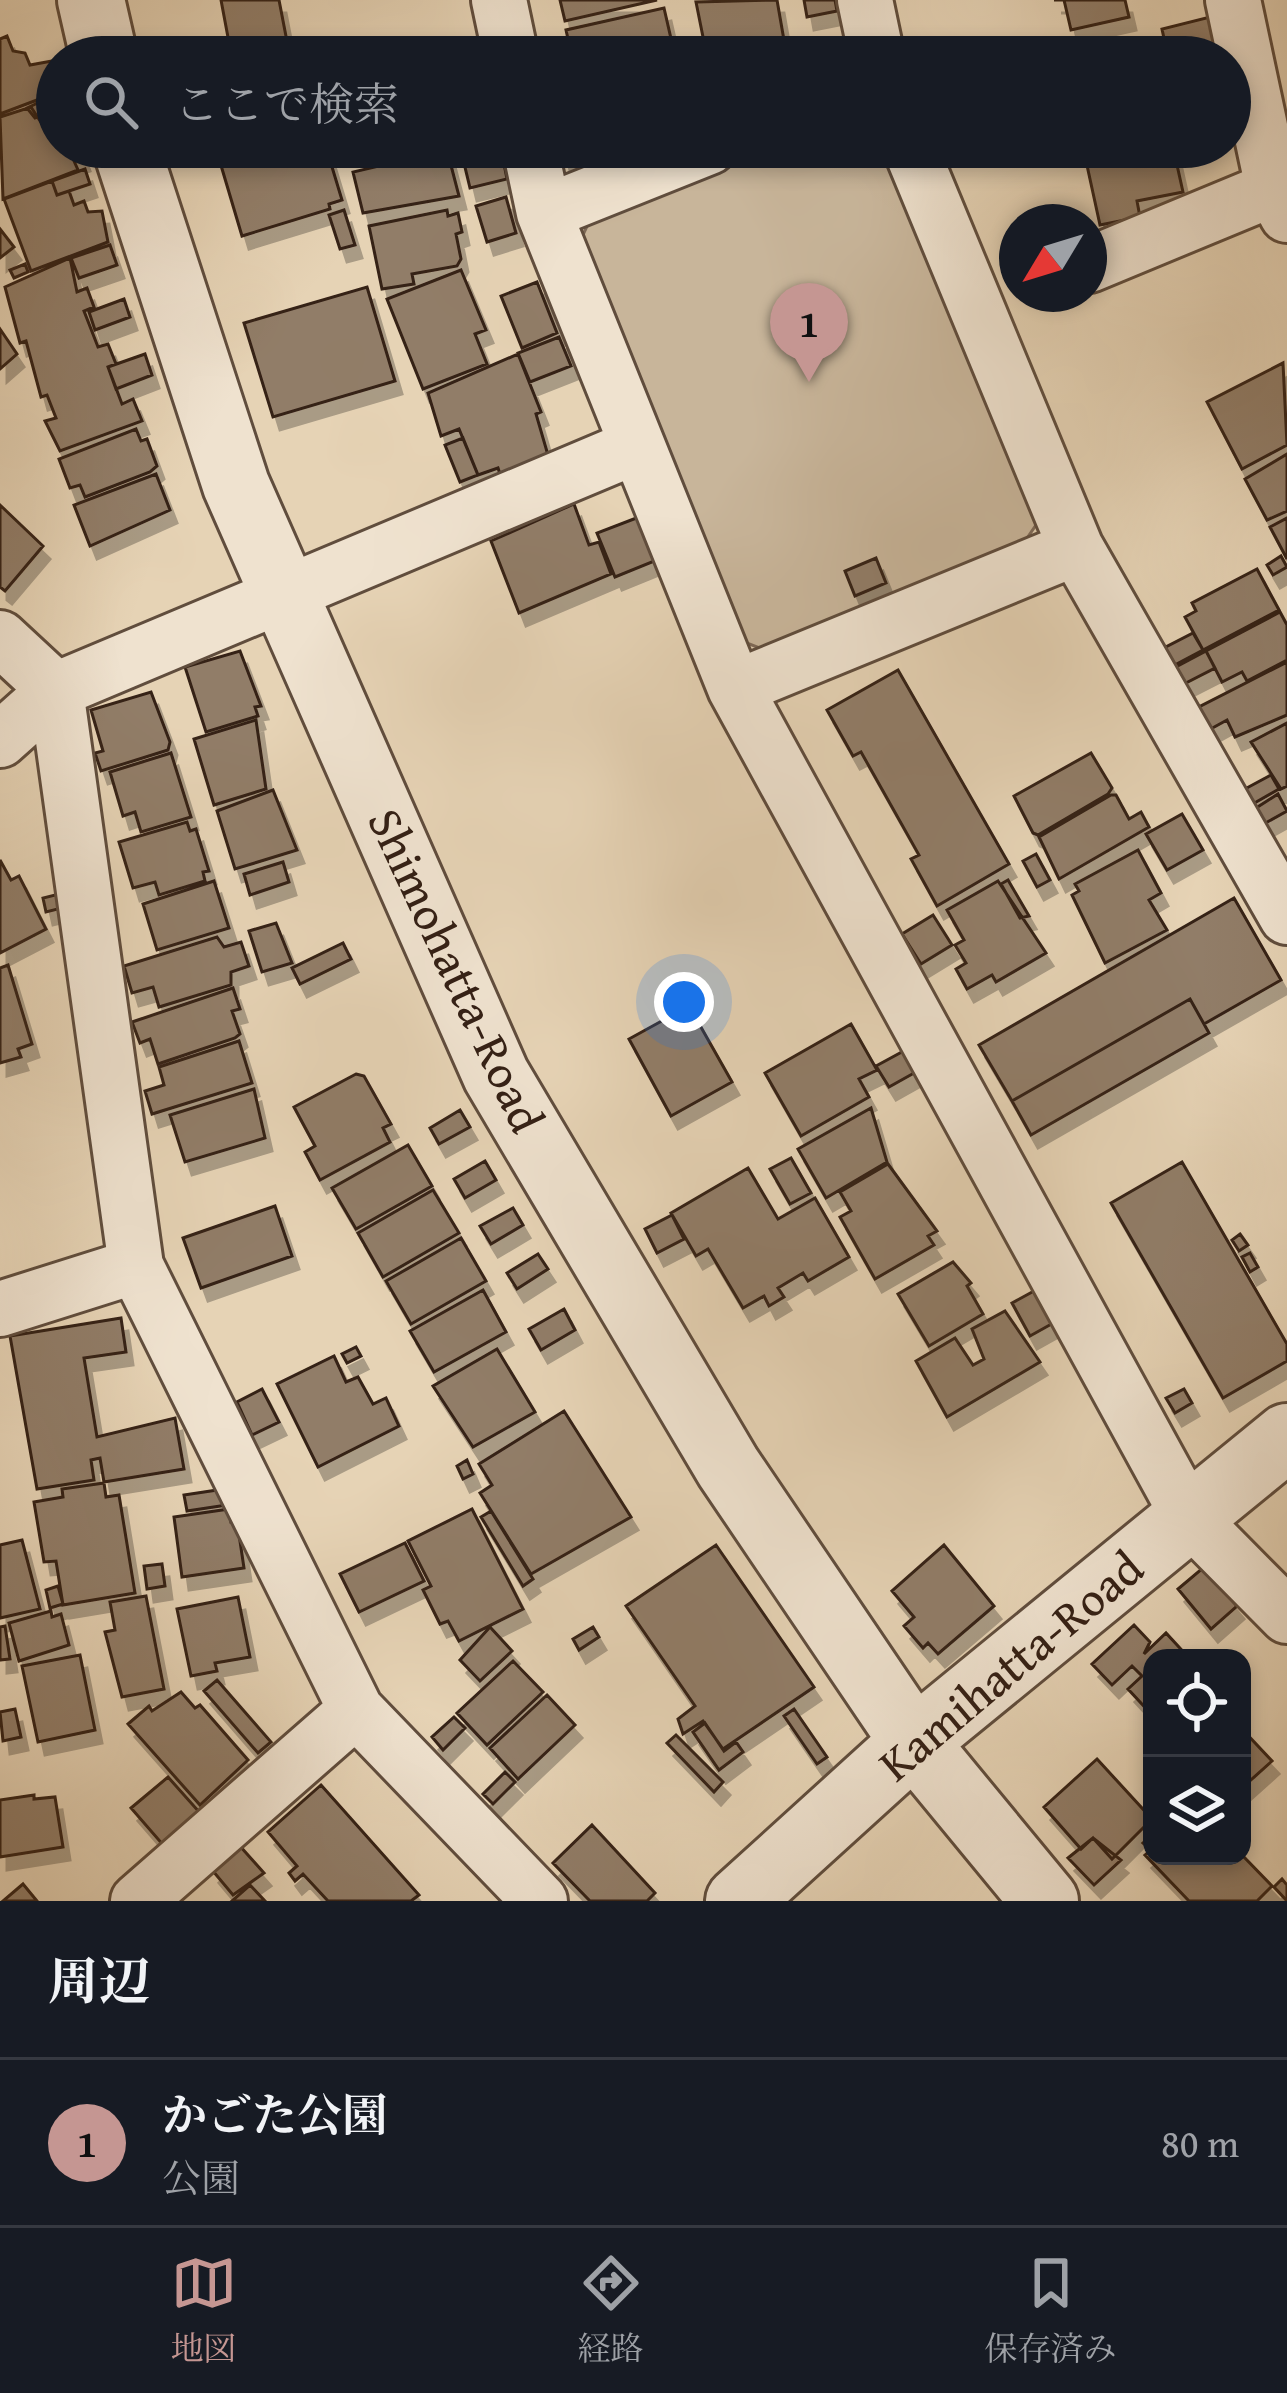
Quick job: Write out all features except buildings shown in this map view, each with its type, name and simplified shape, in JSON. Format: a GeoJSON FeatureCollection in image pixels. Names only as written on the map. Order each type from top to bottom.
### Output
{"type":"FeatureCollection","features":[{"type":"Feature","properties":{"kind":"street"},"geometry":{"type":"LineString","coordinates":[[91,0],[99,36]]}},
{"type":"Feature","properties":{"kind":"street"},"geometry":{"type":"LineString","coordinates":[[499,0],[507,36]]}},
{"type":"Feature","properties":{"kind":"street"},"geometry":{"type":"LineString","coordinates":[[865,0],[873,36]]}},
{"type":"Feature","properties":{"kind":"street"},"geometry":{"type":"LineString","coordinates":[[1234,0],[1243,36]]}},
{"type":"Feature","properties":{"kind":"street"},"geometry":{"type":"LineString","coordinates":[[1107,258],[1282,195],[1251,69]]}},
{"type":"Feature","properties":{"kind":"street","name":"Shimohatta-Road"},"geometry":{"type":"LineString","coordinates":[[133,168],[236,485],[496,1076],[728,1466],[914,1742],[1045,1901]]}},
{"type":"Feature","properties":{"kind":"street"},"geometry":{"type":"LineString","coordinates":[[534,168],[544,213],[735,688],[1189,1516],[1287,1616]]}},
{"type":"Feature","properties":{"kind":"street"},"geometry":{"type":"LineString","coordinates":[[544,213],[656,168]]}},
{"type":"Feature","properties":{"kind":"street"},"geometry":{"type":"LineString","coordinates":[[922,168],[998,303],[1076,548],[1287,916]]}},
{"type":"Feature","properties":{"kind":"street"},"geometry":{"type":"LineString","coordinates":[[0,740],[56,690],[637,446]]}},
{"type":"Feature","properties":{"kind":"street"},"geometry":{"type":"LineString","coordinates":[[735,688],[1076,548]]}},
{"type":"Feature","properties":{"kind":"street"},"geometry":{"type":"LineString","coordinates":[[0,638],[56,690],[136,1266],[356,1710],[541,1901]]}},
{"type":"Feature","properties":{"kind":"street"},"geometry":{"type":"LineString","coordinates":[[0,1310],[136,1266]]}},
{"type":"Feature","properties":{"kind":"street","name":"Kamihatta-Road"},"geometry":{"type":"LineString","coordinates":[[739,1901],[914,1742],[1287,1437]]}},
{"type":"Feature","properties":{"kind":"street"},"geometry":{"type":"LineString","coordinates":[[138,1901],[356,1710]]}},
{"type":"Feature","properties":{"kind":"shaded area"},"geometry":{"type":"Polygon","coordinates":[[[724,168],[896,168],[1038,522],[1025,541],[762,649],[739,640],[580,241],[589,222],[724,168]]]}},
{"type":"Feature","properties":{"kind":"place","name":"かごた公園"},"geometry":{"type":"Point","coordinates":[809,382]}}]}
